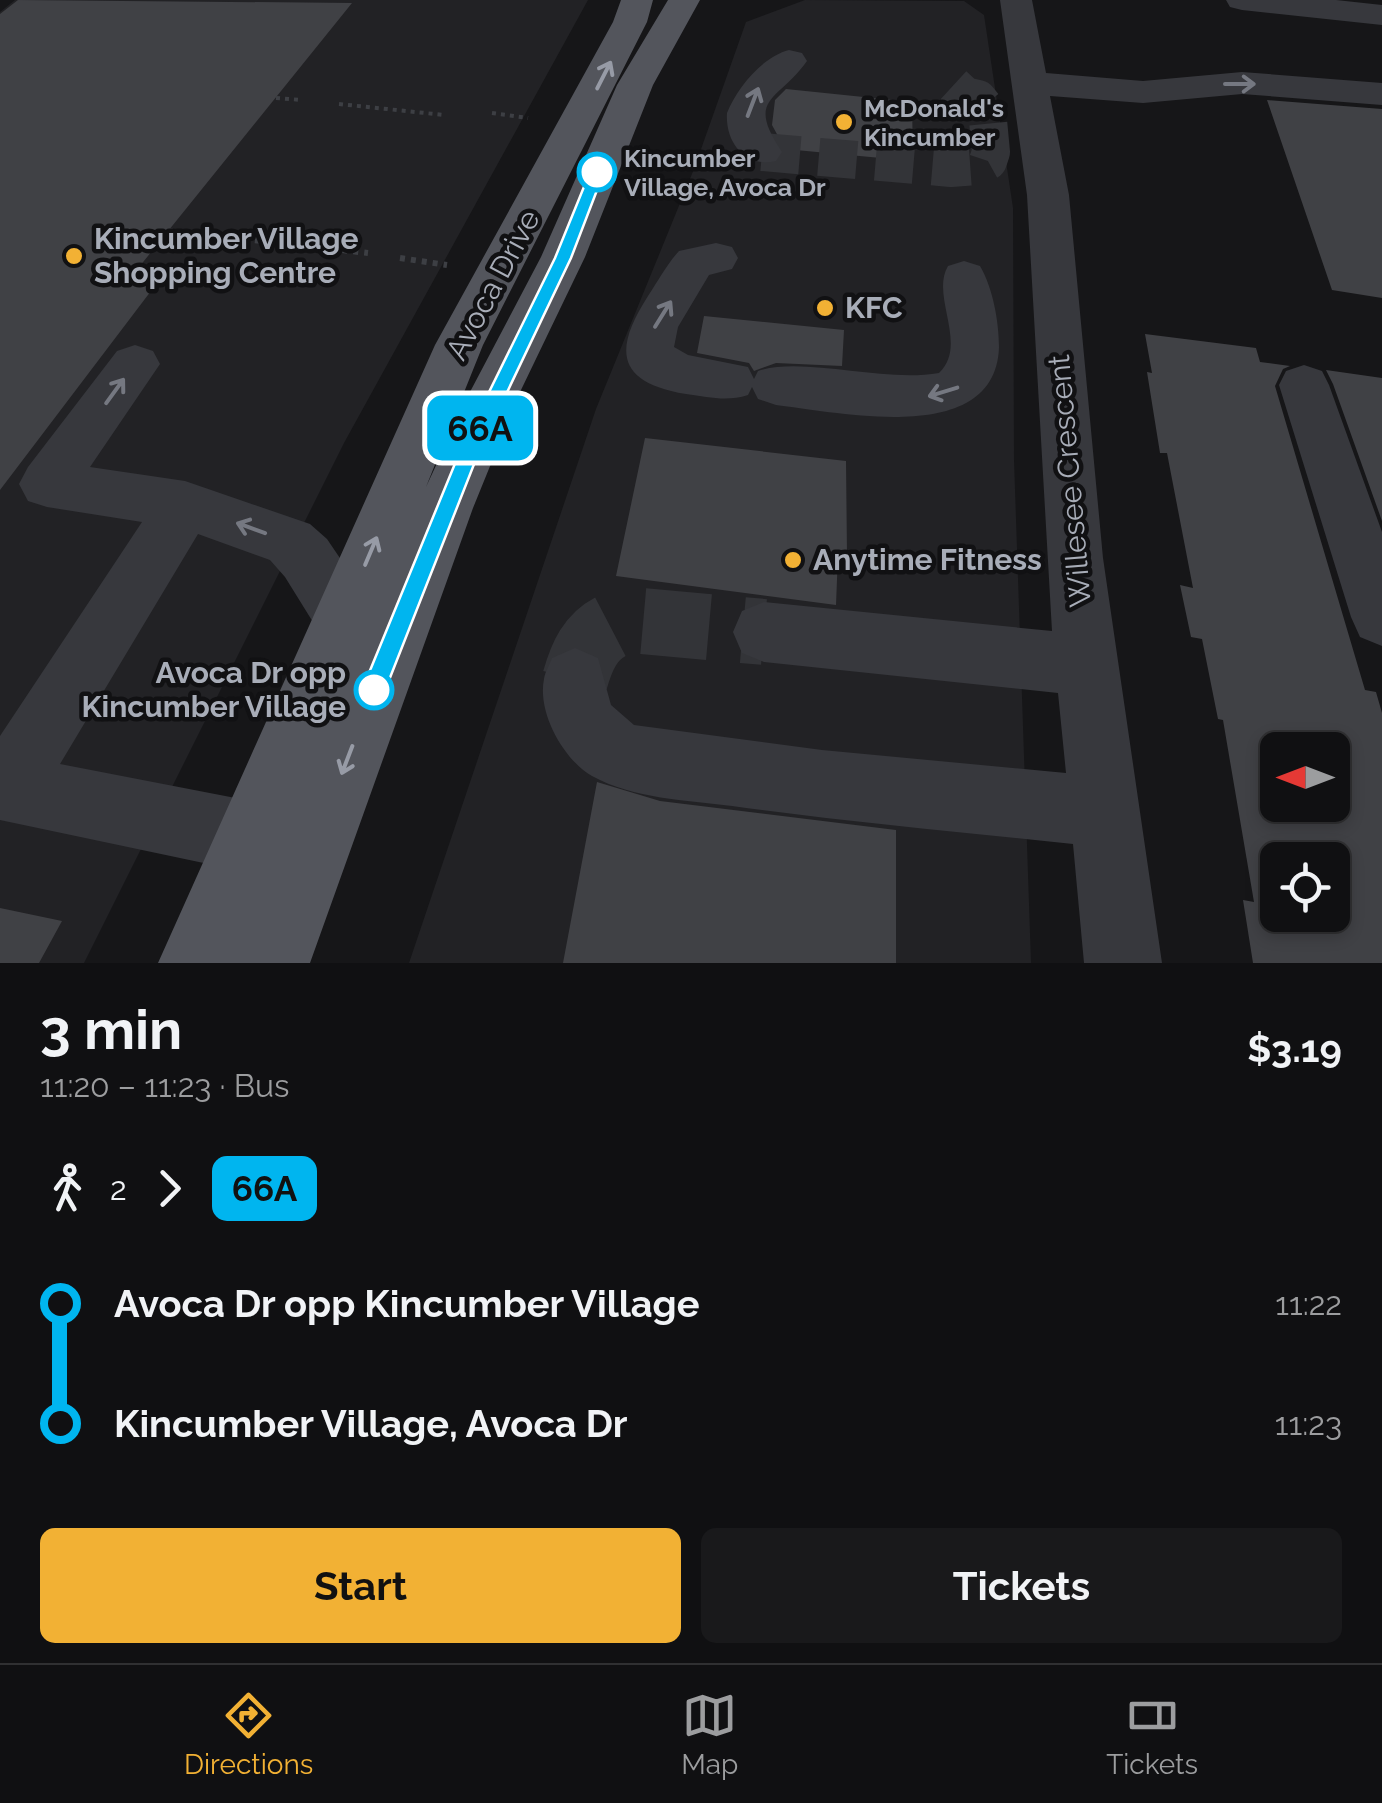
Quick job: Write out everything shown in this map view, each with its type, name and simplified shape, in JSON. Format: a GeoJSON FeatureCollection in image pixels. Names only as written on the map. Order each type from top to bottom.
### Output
{"type":"FeatureCollection","features":[{"type":"Feature","properties":{"kind":"main road","name":"Avoca Drive"},"geometry":{"type":"LineString","coordinates":[[197,963],[459,345],[566,148],[630,22],[637,0]]}},
{"type":"Feature","properties":{"kind":"main road","name":"Avoca Drive"},"geometry":{"type":"LineString","coordinates":[[271,963],[452,492],[496,390],[563,258],[628,100],[684,0]]}},
{"type":"Feature","properties":{"kind":"street","name":"Willesee Crescent"},"geometry":{"type":"LineString","coordinates":[[1016,0],[1048,195],[1086,665],[1123,963]]}},
{"type":"Feature","properties":{"kind":"street"},"geometry":{"type":"LineString","coordinates":[[1242,0],[1381,17]]}},
{"type":"Feature","properties":{"kind":"street"},"geometry":{"type":"LineString","coordinates":[[762,152],[750,140],[746,128],[752,94],[789,61]]}},
{"type":"Feature","properties":{"kind":"street"},"geometry":{"type":"LineString","coordinates":[[1031,84],[1143,92],[1242,83],[1382,94]]}},
{"type":"Feature","properties":{"kind":"street"},"geometry":{"type":"LineString","coordinates":[[716,258],[703,258],[688,270],[654,326],[649,340],[650,357],[678,372],[888,395],[949,394],[964,384],[973,354],[964,277]]}},
{"type":"Feature","properties":{"kind":"street"},"geometry":{"type":"LineString","coordinates":[[134,364],[47,484],[186,504],[290,542],[306,558],[343,615]]}},
{"type":"Feature","properties":{"kind":"street"},"geometry":{"type":"LineString","coordinates":[[1304,385],[1382,617]]}},
{"type":"Feature","properties":{"kind":"street"},"geometry":{"type":"LineString","coordinates":[[186,504],[6,788],[251,836]]}},
{"type":"Feature","properties":{"kind":"street"},"geometry":{"type":"LineString","coordinates":[[764,632],[1086,665]]}},
{"type":"Feature","properties":{"kind":"street"},"geometry":{"type":"LineString","coordinates":[[575,680],[578,707],[589,733],[605,747],[628,758],[822,784],[1104,812]]}},
{"type":"Feature","properties":{"kind":"path"},"geometry":{"type":"LineString","coordinates":[[276,98],[302,100]]}},
{"type":"Feature","properties":{"kind":"path"},"geometry":{"type":"LineString","coordinates":[[338,104],[444,115]]}},
{"type":"Feature","properties":{"kind":"path"},"geometry":{"type":"LineString","coordinates":[[492,113],[534,120]]}},
{"type":"Feature","properties":{"kind":"path"},"geometry":{"type":"LineString","coordinates":[[170,230],[202,234]]}},
{"type":"Feature","properties":{"kind":"path"},"geometry":{"type":"LineString","coordinates":[[244,239],[368,253]]}},
{"type":"Feature","properties":{"kind":"path"},"geometry":{"type":"LineString","coordinates":[[400,258],[447,266]]}},
{"type":"Feature","properties":{"kind":"shaded area"},"geometry":{"type":"Polygon","coordinates":[[[15,0],[588,0],[344,443],[84,963],[0,963],[0,12],[15,0]]]}},
{"type":"Feature","properties":{"kind":"shaded area"},"geometry":{"type":"Polygon","coordinates":[[[805,0],[964,1],[984,15],[1013,208],[1014,460],[1031,963],[409,963],[596,409],[694,169],[746,22],[805,0]]]}},
{"type":"Feature","properties":{"kind":"building","name":"Kincumber Village Shopping Centre"},"geometry":{"type":"Polygon","coordinates":[[[18,0],[352,3],[127,282],[154,287],[0,490],[0,14],[18,0]]]}},
{"type":"Feature","properties":{"kind":"building"},"geometry":{"type":"Polygon","coordinates":[[[786,89],[912,102],[913,161],[785,149],[772,125],[775,100],[786,89]]]}},
{"type":"Feature","properties":{"kind":"building"},"geometry":{"type":"Polygon","coordinates":[[[1267,100],[1382,109],[1382,298],[1332,290],[1267,100]]]}},
{"type":"Feature","properties":{"kind":"building"},"geometry":{"type":"Polygon","coordinates":[[[704,316],[844,330],[842,366],[776,363],[754,371],[749,363],[697,353],[704,316]]]}},
{"type":"Feature","properties":{"kind":"building"},"geometry":{"type":"Polygon","coordinates":[[[1145,334],[1256,348],[1260,362],[1290,366],[1283,369],[1275,386],[1365,690],[1376,692],[1382,713],[1382,963],[1253,963],[1243,900],[1254,902],[1223,720],[1218,719],[1202,639],[1191,637],[1180,585],[1193,588],[1167,453],[1160,453],[1147,372],[1152,373],[1145,334]]]}},
{"type":"Feature","properties":{"kind":"building"},"geometry":{"type":"Polygon","coordinates":[[[1326,370],[1382,378],[1382,521],[1333,384],[1326,370]]]}},
{"type":"Feature","properties":{"kind":"building"},"geometry":{"type":"Polygon","coordinates":[[[645,438],[846,461],[847,555],[838,554],[836,605],[616,576],[645,438]]]}},
{"type":"Feature","properties":{"kind":"building"},"geometry":{"type":"Polygon","coordinates":[[[597,782],[660,801],[896,830],[896,963],[563,963],[597,782]]]}},
{"type":"Feature","properties":{"kind":"building"},"geometry":{"type":"Polygon","coordinates":[[[0,908],[62,921],[39,963],[0,963],[0,908]]]}},
{"type":"Feature","properties":{"kind":"tunnel"},"geometry":{"type":"LineString","coordinates":[[762,152],[951,168],[979,166],[988,161],[991,152],[987,110],[978,99],[965,96],[940,73]]}},
{"type":"Feature","properties":{"kind":"tunnel"},"geometry":{"type":"LineString","coordinates":[[575,680],[593,641],[618,623],[630,620],[764,632]]}},
{"type":"Feature","properties":{"kind":"bus line","name":"66A"},"geometry":{"type":"LineString","coordinates":[[374,690],[470,449],[563,258],[597,172]]}},
{"type":"Feature","properties":{"kind":"place","name":"McDonald's Kincumber"},"geometry":{"type":"Point","coordinates":[844,122]}},
{"type":"Feature","properties":{"kind":"place","name":"Kincumber Village, Avoca Dr"},"geometry":{"type":"Point","coordinates":[597,172]}},
{"type":"Feature","properties":{"kind":"place","name":"Kincumber Village Shopping Centre"},"geometry":{"type":"Point","coordinates":[74,256]}},
{"type":"Feature","properties":{"kind":"place","name":"KFC"},"geometry":{"type":"Point","coordinates":[825,308]}},
{"type":"Feature","properties":{"kind":"place","name":"Anytime Fitness"},"geometry":{"type":"Point","coordinates":[793,560]}},
{"type":"Feature","properties":{"kind":"place","name":"Avoca Dr opp Kincumber Village"},"geometry":{"type":"Point","coordinates":[374,690]}}]}
